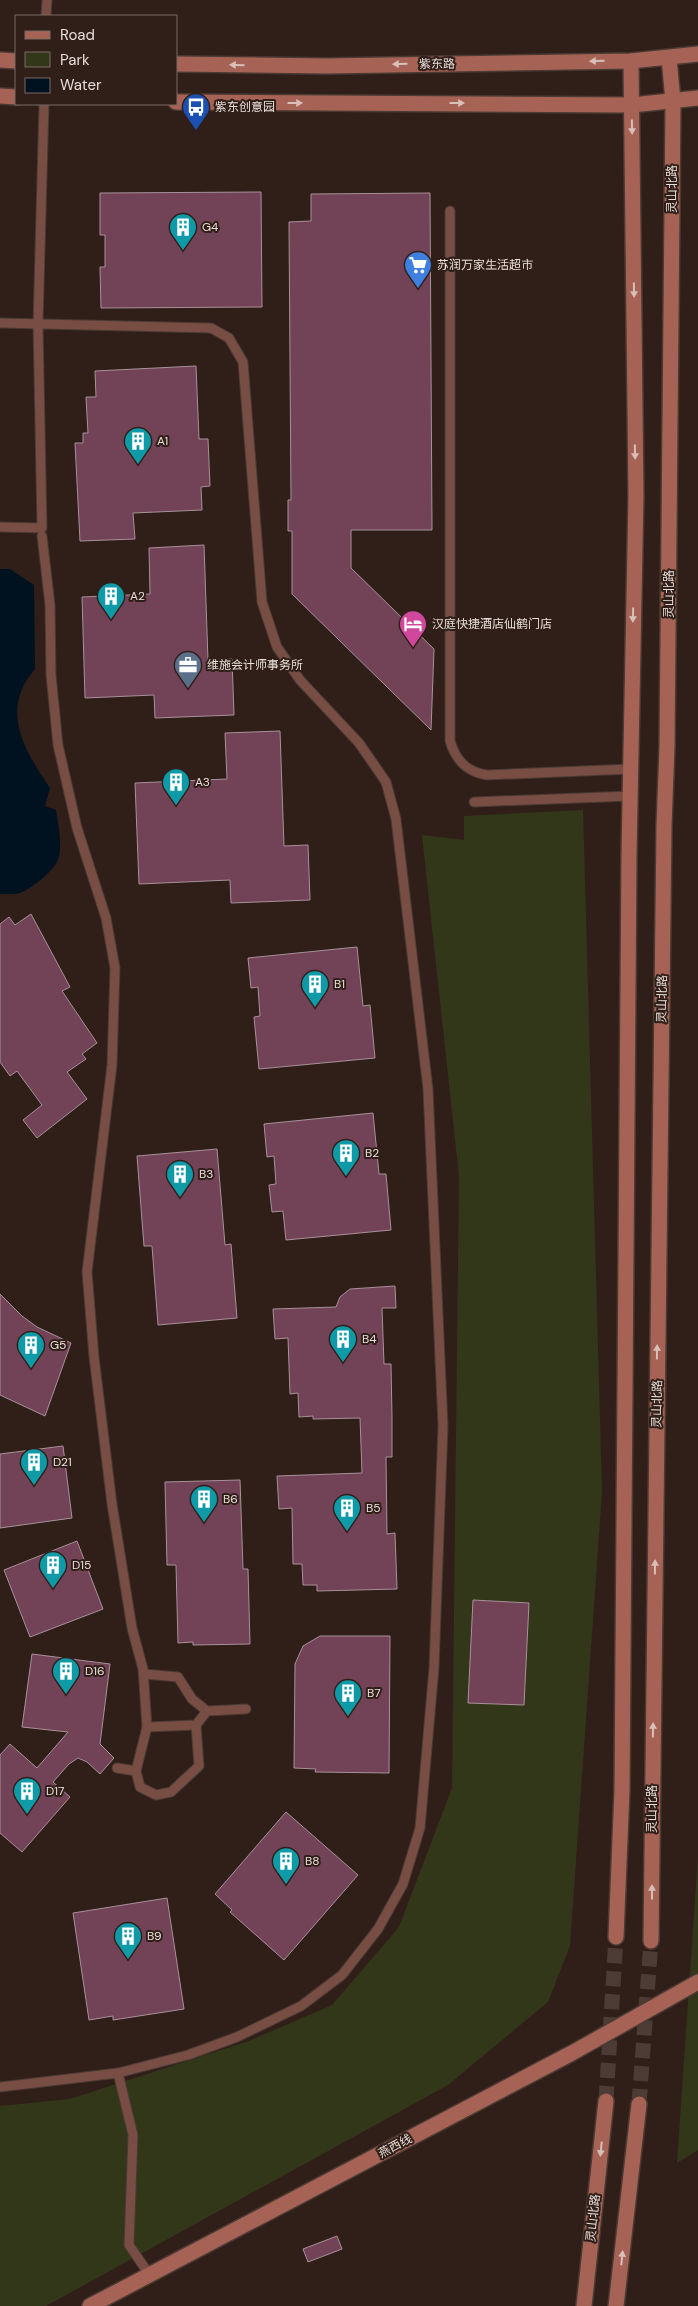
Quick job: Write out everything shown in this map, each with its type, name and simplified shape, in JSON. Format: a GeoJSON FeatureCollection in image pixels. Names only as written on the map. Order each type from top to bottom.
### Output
{"type":"FeatureCollection","features":[{"type":"Feature","properties":{"kind":"street","name":"紫东路"},"geometry":{"type":"LineString","coordinates":[[178,64],[326,66],[631,61],[698,54]]}},
{"type":"Feature","properties":{"kind":"street","name":"灵山北路"},"geometry":{"type":"LineString","coordinates":[[651,1941],[664,826],[667,747],[673,101],[668,58]]}},
{"type":"Feature","properties":{"kind":"street"},"geometry":{"type":"LineString","coordinates":[[0,60],[15,61]]}},
{"type":"Feature","properties":{"kind":"street"},"geometry":{"type":"LineString","coordinates":[[616,1937],[622,1790],[630,769],[636,495],[631,61]]}},
{"type":"Feature","properties":{"kind":"street"},"geometry":{"type":"LineString","coordinates":[[0,96],[15,97]]}},
{"type":"Feature","properties":{"kind":"street"},"geometry":{"type":"LineString","coordinates":[[178,102],[632,104],[698,98]]}},
{"type":"Feature","properties":{"kind":"street","name":"燕西线"},"geometry":{"type":"LineString","coordinates":[[90,2306],[572,2053],[698,1982]]}},
{"type":"Feature","properties":{"kind":"street","name":"灵山北路"},"geometry":{"type":"LineString","coordinates":[[584,2306],[606,2101]]}},
{"type":"Feature","properties":{"kind":"street"},"geometry":{"type":"LineString","coordinates":[[616,2306],[639,2104]]}},
{"type":"Feature","properties":{"kind":"lane"},"geometry":{"type":"LineString","coordinates":[[46,0],[46,15]]}},
{"type":"Feature","properties":{"kind":"lane"},"geometry":{"type":"LineString","coordinates":[[0,527],[42,528],[38,324],[44,105]]}},
{"type":"Feature","properties":{"kind":"lane"},"geometry":{"type":"LineString","coordinates":[[450,211],[450,742],[463,765],[478,774],[630,769]]}},
{"type":"Feature","properties":{"kind":"lane"},"geometry":{"type":"LineString","coordinates":[[0,324],[211,328],[229,338],[243,362],[262,602],[277,647],[300,680],[359,743],[386,782],[396,818],[428,1090],[443,1426],[434,1668],[420,1828],[403,1884],[378,1929],[342,1974],[301,2006],[238,2037],[188,2055],[118,2073],[0,2087]]}},
{"type":"Feature","properties":{"kind":"lane"},"geometry":{"type":"LineString","coordinates":[[42,536],[50,605],[51,675],[58,745],[76,828],[106,918],[115,968],[112,1065],[87,1272],[94,1357],[112,1504],[132,1628],[144,1674],[147,1727],[136,1771],[140,1787],[156,1795],[171,1792],[199,1766],[196,1725],[207,1711]]}},
{"type":"Feature","properties":{"kind":"lane"},"geometry":{"type":"LineString","coordinates":[[474,802],[630,796]]}},
{"type":"Feature","properties":{"kind":"lane"},"geometry":{"type":"LineString","coordinates":[[144,1674],[178,1677],[192,1699],[207,1711],[246,1709]]}},
{"type":"Feature","properties":{"kind":"lane"},"geometry":{"type":"LineString","coordinates":[[147,1727],[196,1725]]}},
{"type":"Feature","properties":{"kind":"lane"},"geometry":{"type":"LineString","coordinates":[[117,1768],[136,1771]]}},
{"type":"Feature","properties":{"kind":"lane"},"geometry":{"type":"LineString","coordinates":[[118,2073],[133,2134],[129,2244],[149,2274]]}},
{"type":"Feature","properties":{"kind":"green space"},"geometry":{"type":"Polygon","coordinates":[[[583,810],[602,1492],[570,1946],[548,2002],[448,2085],[46,2306],[0,2306],[0,2106],[70,2099],[249,2041],[332,2005],[399,1927],[452,1788],[459,1176],[422,835],[464,840],[464,816],[583,810]]]}},
{"type":"Feature","properties":{"kind":"green space"},"geometry":{"type":"Polygon","coordinates":[[[698,1856],[698,2150],[677,2163],[698,1856]]]}},
{"type":"Feature","properties":{"kind":"water"},"geometry":{"type":"Polygon","coordinates":[[[0,569],[10,569],[34,585],[35,669],[24,684],[17,714],[24,744],[31,759],[50,788],[45,806],[56,810],[60,842],[58,860],[46,876],[33,886],[16,894],[0,894],[0,569]]]}},
{"type":"Feature","properties":{"kind":"building","name":"G4"},"geometry":{"type":"Polygon","coordinates":[[[261,192],[262,307],[101,308],[100,267],[105,267],[105,235],[100,235],[100,193],[261,192]]]}},
{"type":"Feature","properties":{"kind":"building"},"geometry":{"type":"Polygon","coordinates":[[[430,193],[432,530],[351,530],[351,568],[434,649],[431,730],[292,594],[292,531],[288,531],[288,500],[291,500],[289,222],[311,221],[311,194],[430,193]]]}},
{"type":"Feature","properties":{"kind":"building","name":"A1"},"geometry":{"type":"Polygon","coordinates":[[[196,366],[199,439],[208,439],[210,486],[201,487],[202,510],[133,513],[135,539],[80,541],[75,443],[83,443],[83,433],[88,433],[86,397],[96,397],[95,371],[196,366]]]}},
{"type":"Feature","properties":{"kind":"building","name":"A2"},"geometry":{"type":"Polygon","coordinates":[[[204,545],[208,660],[232,659],[234,715],[155,718],[154,695],[85,698],[82,597],[150,594],[149,548],[204,545]]]}},
{"type":"Feature","properties":{"kind":"building","name":"A3"},"geometry":{"type":"Polygon","coordinates":[[[280,731],[284,846],[308,845],[310,900],[231,903],[230,880],[139,884],[135,783],[227,779],[225,733],[280,731]]]}},
{"type":"Feature","properties":{"kind":"building"},"geometry":{"type":"Polygon","coordinates":[[[31,914],[70,987],[62,991],[97,1043],[82,1054],[86,1059],[67,1072],[87,1099],[37,1138],[23,1120],[42,1105],[17,1071],[10,1076],[0,1062],[0,924],[9,917],[15,925],[31,914]]]}},
{"type":"Feature","properties":{"kind":"building","name":"B1"},"geometry":{"type":"Polygon","coordinates":[[[357,947],[363,1006],[370,1005],[375,1058],[259,1069],[254,1017],[260,1016],[258,987],[251,988],[248,958],[357,947]]]}},
{"type":"Feature","properties":{"kind":"building","name":"B2"},"geometry":{"type":"Polygon","coordinates":[[[373,1113],[379,1174],[386,1174],[391,1230],[286,1240],[283,1211],[272,1212],[269,1185],[276,1184],[274,1156],[267,1157],[264,1124],[373,1113]]]}},
{"type":"Feature","properties":{"kind":"building","name":"B3"},"geometry":{"type":"Polygon","coordinates":[[[217,1149],[225,1245],[231,1244],[237,1318],[158,1325],[152,1246],[144,1246],[137,1156],[217,1149]]]}},
{"type":"Feature","properties":{"kind":"building"},"geometry":{"type":"Polygon","coordinates":[[[395,1286],[396,1308],[382,1308],[384,1364],[391,1364],[392,1457],[386,1457],[387,1534],[395,1533],[397,1589],[317,1591],[317,1585],[303,1585],[302,1564],[293,1564],[292,1508],[279,1509],[277,1476],[362,1473],[360,1418],[313,1419],[313,1416],[299,1417],[298,1393],[290,1394],[288,1338],[275,1339],[273,1309],[336,1307],[340,1297],[350,1289],[395,1286]]]}},
{"type":"Feature","properties":{"kind":"building","name":"G5"},"geometry":{"type":"Polygon","coordinates":[[[0,1294],[22,1316],[37,1327],[71,1343],[45,1416],[0,1395],[0,1294]]]}},
{"type":"Feature","properties":{"kind":"building","name":"D21"},"geometry":{"type":"Polygon","coordinates":[[[63,1446],[72,1518],[0,1528],[0,1454],[63,1446]]]}},
{"type":"Feature","properties":{"kind":"building","name":"B6"},"geometry":{"type":"Polygon","coordinates":[[[240,1480],[243,1569],[248,1569],[250,1644],[193,1645],[193,1642],[178,1643],[176,1565],[167,1565],[165,1482],[240,1480]]]}},
{"type":"Feature","properties":{"kind":"building","name":"D15"},"geometry":{"type":"Polygon","coordinates":[[[77,1541],[103,1609],[30,1637],[4,1570],[77,1541]]]}},
{"type":"Feature","properties":{"kind":"building"},"geometry":{"type":"Polygon","coordinates":[[[473,1600],[529,1603],[524,1705],[468,1703],[473,1600]]]}},
{"type":"Feature","properties":{"kind":"building","name":"B7"},"geometry":{"type":"Polygon","coordinates":[[[320,1636],[390,1636],[389,1773],[315,1772],[316,1769],[294,1768],[295,1664],[303,1646],[320,1636]]]}},
{"type":"Feature","properties":{"kind":"building"},"geometry":{"type":"Polygon","coordinates":[[[32,1654],[110,1664],[100,1744],[114,1758],[100,1774],[87,1762],[78,1758],[69,1764],[53,1782],[70,1797],[22,1852],[0,1833],[0,1755],[10,1744],[37,1768],[68,1732],[22,1727],[32,1654]]]}},
{"type":"Feature","properties":{"kind":"building","name":"B8"},"geometry":{"type":"Polygon","coordinates":[[[286,1812],[358,1875],[284,1960],[230,1912],[232,1910],[215,1894],[286,1812]]]}},
{"type":"Feature","properties":{"kind":"building","name":"B9"},"geometry":{"type":"Polygon","coordinates":[[[167,1898],[184,2009],[113,2020],[113,2016],[89,2020],[73,1913],[167,1898]]]}},
{"type":"Feature","properties":{"kind":"building"},"geometry":{"type":"Polygon","coordinates":[[[337,2236],[342,2249],[308,2262],[303,2249],[337,2236]]]}},
{"type":"Feature","properties":{"kind":"tunnel"},"geometry":{"type":"LineString","coordinates":[[606,2101],[616,1937]]}},
{"type":"Feature","properties":{"kind":"tunnel"},"geometry":{"type":"LineString","coordinates":[[639,2104],[651,1941]]}},
{"type":"Feature","properties":{"kind":"place","name":"紫东创意园"},"geometry":{"type":"Point","coordinates":[196,131]}},
{"type":"Feature","properties":{"kind":"place","name":"G4"},"geometry":{"type":"Point","coordinates":[183,251]}},
{"type":"Feature","properties":{"kind":"place","name":"苏润万家生活超市"},"geometry":{"type":"Point","coordinates":[418,289]}},
{"type":"Feature","properties":{"kind":"place","name":"A1"},"geometry":{"type":"Point","coordinates":[138,465]}},
{"type":"Feature","properties":{"kind":"place","name":"A2"},"geometry":{"type":"Point","coordinates":[111,620]}},
{"type":"Feature","properties":{"kind":"place","name":"汉庭快捷酒店仙鹤门店"},"geometry":{"type":"Point","coordinates":[413,648]}},
{"type":"Feature","properties":{"kind":"place","name":"维施会计师事务所"},"geometry":{"type":"Point","coordinates":[188,689]}},
{"type":"Feature","properties":{"kind":"place","name":"A3"},"geometry":{"type":"Point","coordinates":[176,806]}},
{"type":"Feature","properties":{"kind":"place","name":"B1"},"geometry":{"type":"Point","coordinates":[315,1008]}},
{"type":"Feature","properties":{"kind":"place","name":"B2"},"geometry":{"type":"Point","coordinates":[346,1177]}},
{"type":"Feature","properties":{"kind":"place","name":"B3"},"geometry":{"type":"Point","coordinates":[180,1198]}},
{"type":"Feature","properties":{"kind":"place","name":"B4"},"geometry":{"type":"Point","coordinates":[343,1363]}},
{"type":"Feature","properties":{"kind":"place","name":"G5"},"geometry":{"type":"Point","coordinates":[31,1369]}},
{"type":"Feature","properties":{"kind":"place","name":"D21"},"geometry":{"type":"Point","coordinates":[34,1486]}},
{"type":"Feature","properties":{"kind":"place","name":"B6"},"geometry":{"type":"Point","coordinates":[204,1523]}},
{"type":"Feature","properties":{"kind":"place","name":"B5"},"geometry":{"type":"Point","coordinates":[347,1532]}},
{"type":"Feature","properties":{"kind":"place","name":"D15"},"geometry":{"type":"Point","coordinates":[53,1589]}},
{"type":"Feature","properties":{"kind":"place","name":"D16"},"geometry":{"type":"Point","coordinates":[66,1695]}},
{"type":"Feature","properties":{"kind":"place","name":"B7"},"geometry":{"type":"Point","coordinates":[348,1717]}},
{"type":"Feature","properties":{"kind":"place","name":"D17"},"geometry":{"type":"Point","coordinates":[27,1815]}},
{"type":"Feature","properties":{"kind":"place","name":"B8"},"geometry":{"type":"Point","coordinates":[286,1885]}},
{"type":"Feature","properties":{"kind":"place","name":"B9"},"geometry":{"type":"Point","coordinates":[128,1960]}}]}
